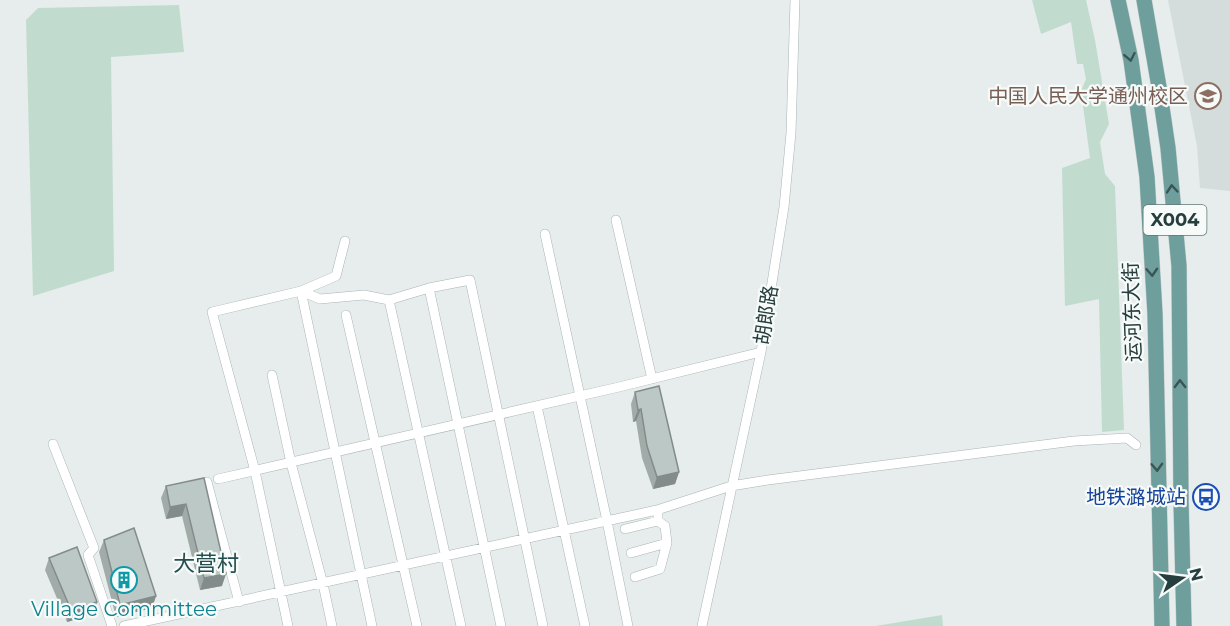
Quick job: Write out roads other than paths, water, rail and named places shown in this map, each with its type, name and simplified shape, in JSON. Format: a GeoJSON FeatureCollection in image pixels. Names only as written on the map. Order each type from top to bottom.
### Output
{"type":"FeatureCollection","features":[{"type":"Feature","properties":{"kind":"main road","name":"运河东大街"},"geometry":{"type":"LineString","coordinates":[[1118,0],[1131,60],[1147,177],[1155,314],[1162,626]]}},
{"type":"Feature","properties":{"kind":"main road","name":"X004"},"geometry":{"type":"LineString","coordinates":[[1144,0],[1160,87],[1179,266],[1180,500],[1184,626]]}},
{"type":"Feature","properties":{"kind":"street","name":"胡郎路"},"geometry":{"type":"LineString","coordinates":[[702,626],[761,351],[785,196],[792,101],[795,0]]}},
{"type":"Feature","properties":{"kind":"street"},"geometry":{"type":"LineString","coordinates":[[616,220],[652,379]]}},
{"type":"Feature","properties":{"kind":"street"},"geometry":{"type":"LineString","coordinates":[[545,234],[628,626]]}},
{"type":"Feature","properties":{"kind":"street"},"geometry":{"type":"LineString","coordinates":[[288,626],[255,471],[212,312],[301,291],[336,276],[345,241]]}},
{"type":"Feature","properties":{"kind":"street"},"geometry":{"type":"LineString","coordinates":[[301,291],[320,299],[364,295],[389,300],[429,288],[470,280],[543,626]]}},
{"type":"Feature","properties":{"kind":"street"},"geometry":{"type":"LineString","coordinates":[[429,288],[501,626]]}},
{"type":"Feature","properties":{"kind":"street"},"geometry":{"type":"LineString","coordinates":[[301,291],[372,626]]}},
{"type":"Feature","properties":{"kind":"street"},"geometry":{"type":"LineString","coordinates":[[389,300],[461,626]]}},
{"type":"Feature","properties":{"kind":"street"},"geometry":{"type":"LineString","coordinates":[[346,315],[417,626]]}},
{"type":"Feature","properties":{"kind":"street"},"geometry":{"type":"LineString","coordinates":[[218,479],[580,396],[761,351]]}},
{"type":"Feature","properties":{"kind":"street"},"geometry":{"type":"LineString","coordinates":[[272,375],[291,463],[332,626]]}},
{"type":"Feature","properties":{"kind":"street"},"geometry":{"type":"LineString","coordinates":[[537,406],[585,626]]}},
{"type":"Feature","properties":{"kind":"street"},"geometry":{"type":"LineString","coordinates":[[124,626],[657,510],[731,486],[1074,441],[1126,438],[1136,445]]}},
{"type":"Feature","properties":{"kind":"street"},"geometry":{"type":"LineString","coordinates":[[53,444],[94,549],[88,555],[111,626]]}},
{"type":"Feature","properties":{"kind":"street"},"geometry":{"type":"LineString","coordinates":[[207,482],[239,602]]}},
{"type":"Feature","properties":{"kind":"street"},"geometry":{"type":"LineString","coordinates":[[657,510],[658,521]]}},
{"type":"Feature","properties":{"kind":"street"},"geometry":{"type":"LineString","coordinates":[[625,528],[658,521],[665,526],[667,543],[660,569],[635,577]]}},
{"type":"Feature","properties":{"kind":"street"},"geometry":{"type":"LineString","coordinates":[[631,553],[667,543]]}},
{"type":"Feature","properties":{"kind":"place","name":"中国人民大学通州校区"},"geometry":{"type":"Point","coordinates":[1208,96]}},
{"type":"Feature","properties":{"kind":"place","name":"地铁潞城站"},"geometry":{"type":"Point","coordinates":[1206,497]}},
{"type":"Feature","properties":{"kind":"place","name":"Village Committee"},"geometry":{"type":"Point","coordinates":[124,580]}},
{"type":"Feature","properties":{"kind":"district","name":"大营村"},"geometry":{"type":"Point","coordinates":[206,563]}}]}
